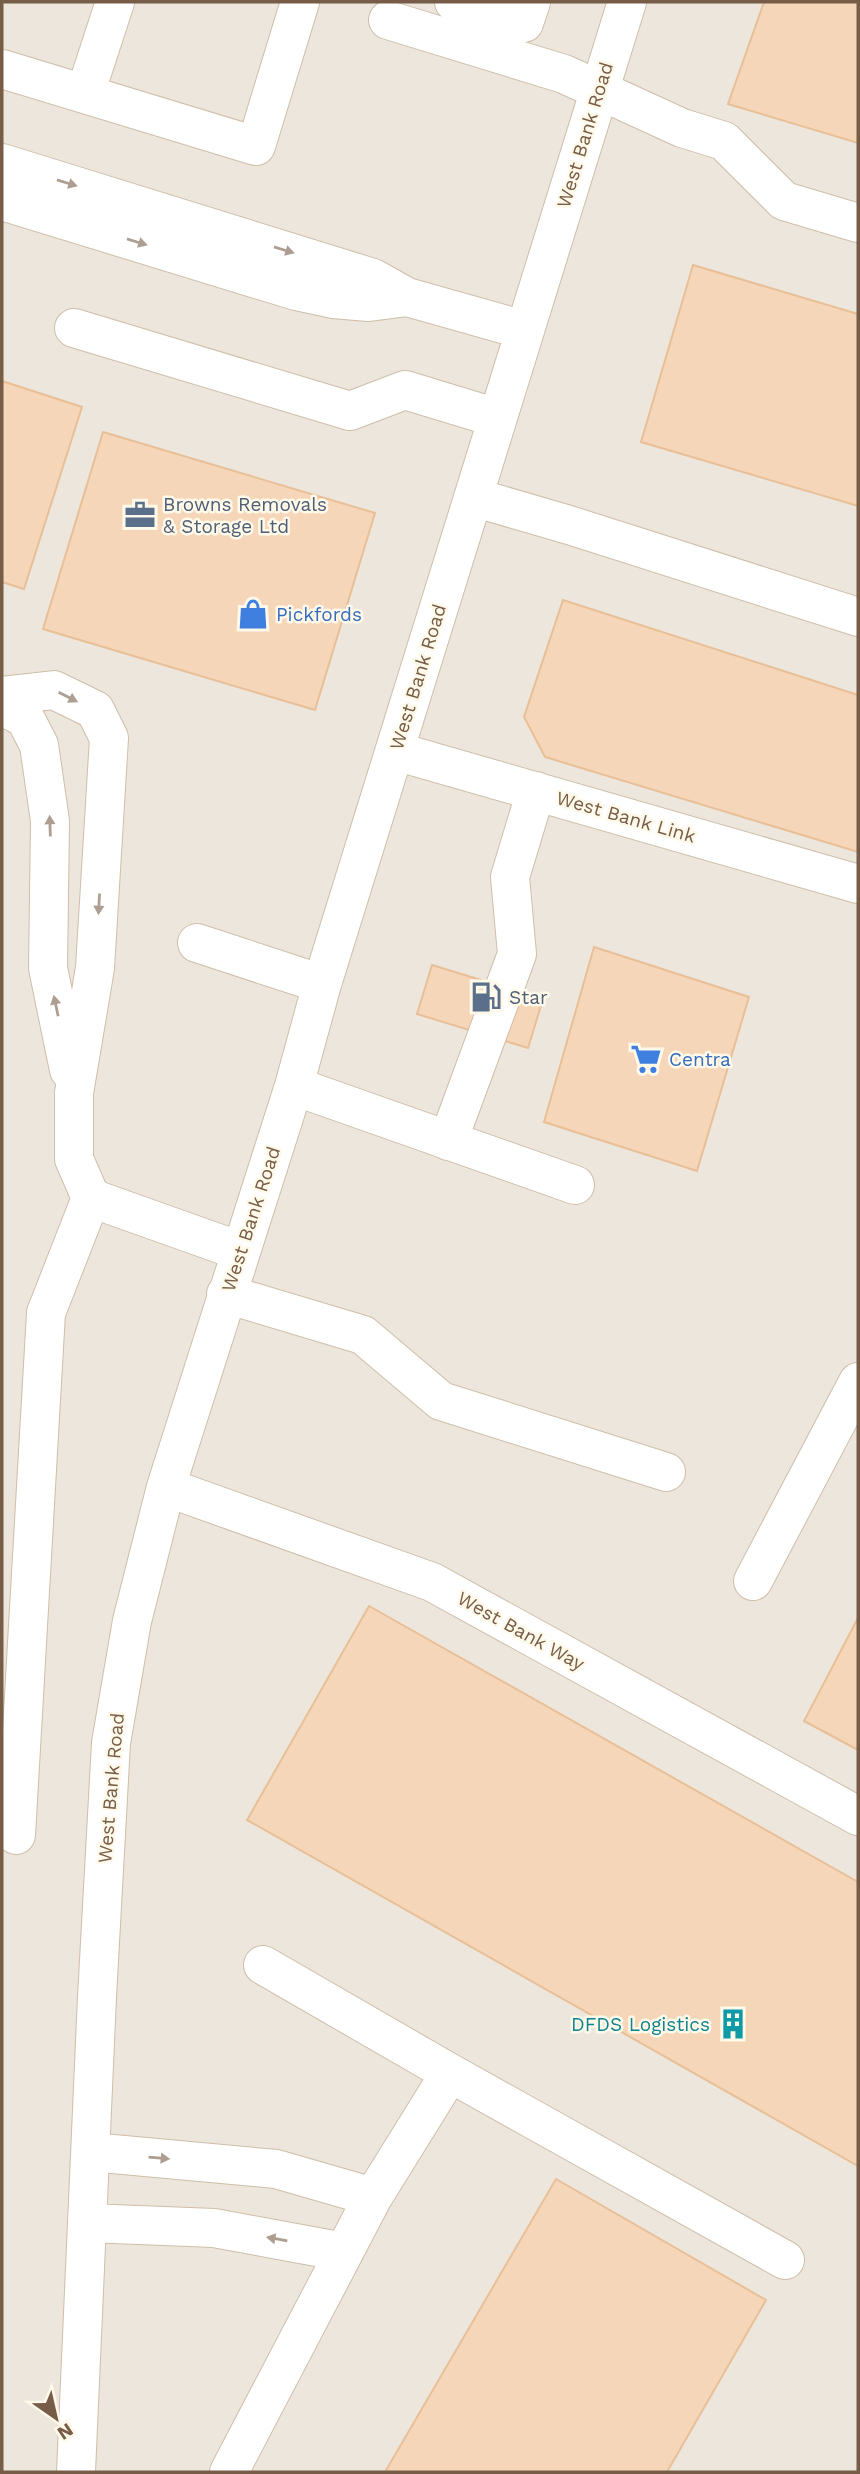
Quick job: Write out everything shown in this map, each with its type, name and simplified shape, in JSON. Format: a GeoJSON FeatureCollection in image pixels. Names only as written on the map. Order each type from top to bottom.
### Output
{"type":"FeatureCollection","features":[{"type":"Feature","properties":{"kind":"street"},"geometry":{"type":"LineString","coordinates":[[85,94],[115,2]]}},
{"type":"Feature","properties":{"kind":"street"},"geometry":{"type":"LineString","coordinates":[[2,69],[256,146],[300,2]]}},
{"type":"Feature","properties":{"kind":"street"},"geometry":{"type":"LineString","coordinates":[[454,2],[524,23],[531,2]]}},
{"type":"Feature","properties":{"kind":"street","name":"West Bank Road"},"geometry":{"type":"LineString","coordinates":[[76,2472],[111,1744],[132,1621],[166,1487],[293,1086],[322,984],[627,2]]}},
{"type":"Feature","properties":{"kind":"street"},"geometry":{"type":"LineString","coordinates":[[388,20],[564,74],[682,128],[724,141],[784,201],[858,223]]}},
{"type":"Feature","properties":{"kind":"street"},"geometry":{"type":"LineString","coordinates":[[2,163],[373,278],[407,297],[524,330]]}},
{"type":"Feature","properties":{"kind":"street"},"geometry":{"type":"LineString","coordinates":[[2,201],[296,291],[333,299],[369,302],[407,297]]}},
{"type":"Feature","properties":{"kind":"street"},"geometry":{"type":"LineString","coordinates":[[74,328],[350,411],[405,390],[497,418]]}},
{"type":"Feature","properties":{"kind":"street"},"geometry":{"type":"LineString","coordinates":[[473,497],[858,617]]}},
{"type":"Feature","properties":{"kind":"street"},"geometry":{"type":"LineString","coordinates":[[2,696],[54,690],[95,710],[109,738],[95,968],[74,1093],[74,1159],[91,1198],[46,1312],[16,1835]]}},
{"type":"Feature","properties":{"kind":"street"},"geometry":{"type":"LineString","coordinates":[[2,706],[25,718],[39,745],[50,821],[48,968],[74,1093]]}},
{"type":"Feature","properties":{"kind":"street","name":"West Bank Link"},"geometry":{"type":"LineString","coordinates":[[395,751],[858,884]]}},
{"type":"Feature","properties":{"kind":"street"},"geometry":{"type":"LineString","coordinates":[[448,1141],[517,954],[510,877],[536,791]]}},
{"type":"Feature","properties":{"kind":"street"},"geometry":{"type":"LineString","coordinates":[[197,943],[322,984]]}},
{"type":"Feature","properties":{"kind":"street"},"geometry":{"type":"LineString","coordinates":[[293,1086],[575,1185]]}},
{"type":"Feature","properties":{"kind":"street"},"geometry":{"type":"LineString","coordinates":[[91,1198],[240,1251]]}},
{"type":"Feature","properties":{"kind":"street"},"geometry":{"type":"LineString","coordinates":[[226,1294],[363,1335],[441,1401],[666,1472]]}},
{"type":"Feature","properties":{"kind":"street"},"geometry":{"type":"LineString","coordinates":[[753,1581],[858,1382]]}},
{"type":"Feature","properties":{"kind":"street","name":"West Bank Way"},"geometry":{"type":"LineString","coordinates":[[166,1487],[432,1581],[858,1816]]}},
{"type":"Feature","properties":{"kind":"street"},"geometry":{"type":"LineString","coordinates":[[263,1965],[785,2260]]}},
{"type":"Feature","properties":{"kind":"street"},"geometry":{"type":"LineString","coordinates":[[229,2472],[373,2197],[450,2073]]}},
{"type":"Feature","properties":{"kind":"street"},"geometry":{"type":"LineString","coordinates":[[91,2152],[276,2169],[373,2197]]}},
{"type":"Feature","properties":{"kind":"street"},"geometry":{"type":"LineString","coordinates":[[88,2223],[214,2228],[344,2252]]}},
{"type":"Feature","properties":{"kind":"shaded area"},"geometry":{"type":"Polygon","coordinates":[[[2,2],[858,2],[858,2472],[2,2472],[2,2]]]}},
{"type":"Feature","properties":{"kind":"building"},"geometry":{"type":"Polygon","coordinates":[[[764,2],[858,2],[858,143],[728,104],[764,2]]]}},
{"type":"Feature","properties":{"kind":"building"},"geometry":{"type":"Polygon","coordinates":[[[693,265],[858,314],[858,506],[641,442],[693,265]]]}},
{"type":"Feature","properties":{"kind":"building"},"geometry":{"type":"Polygon","coordinates":[[[2,381],[82,407],[24,589],[2,582],[2,381]]]}},
{"type":"Feature","properties":{"kind":"building"},"geometry":{"type":"Polygon","coordinates":[[[103,432],[375,513],[315,710],[43,629],[103,432]]]}},
{"type":"Feature","properties":{"kind":"building"},"geometry":{"type":"Polygon","coordinates":[[[563,600],[858,695],[858,852],[545,757],[524,717],[563,600]]]}},
{"type":"Feature","properties":{"kind":"building","name":"Centra"},"geometry":{"type":"Polygon","coordinates":[[[594,947],[749,997],[697,1171],[544,1122],[594,947]]]}},
{"type":"Feature","properties":{"kind":"building"},"geometry":{"type":"Polygon","coordinates":[[[432,965],[543,999],[528,1048],[417,1014],[432,965]]]}},
{"type":"Feature","properties":{"kind":"building","name":"DFDS Logistics"},"geometry":{"type":"Polygon","coordinates":[[[369,1606],[858,1882],[858,2166],[247,1820],[369,1606]]]}},
{"type":"Feature","properties":{"kind":"building"},"geometry":{"type":"Polygon","coordinates":[[[858,1618],[858,1750],[804,1721],[858,1618]]]}},
{"type":"Feature","properties":{"kind":"building"},"geometry":{"type":"Polygon","coordinates":[[[556,2179],[766,2300],[667,2472],[385,2472],[556,2179]]]}},
{"type":"Feature","properties":{"kind":"place","name":"Browns Removals & Storage Ltd"},"geometry":{"type":"Point","coordinates":[140,515]}},
{"type":"Feature","properties":{"kind":"place","name":"Pickfords"},"geometry":{"type":"Point","coordinates":[253,614]}},
{"type":"Feature","properties":{"kind":"place","name":"Star"},"geometry":{"type":"Point","coordinates":[486,997]}},
{"type":"Feature","properties":{"kind":"place","name":"Centra"},"geometry":{"type":"Point","coordinates":[646,1059]}},
{"type":"Feature","properties":{"kind":"place","name":"DFDS Logistics"},"geometry":{"type":"Point","coordinates":[733,2024]}}]}
